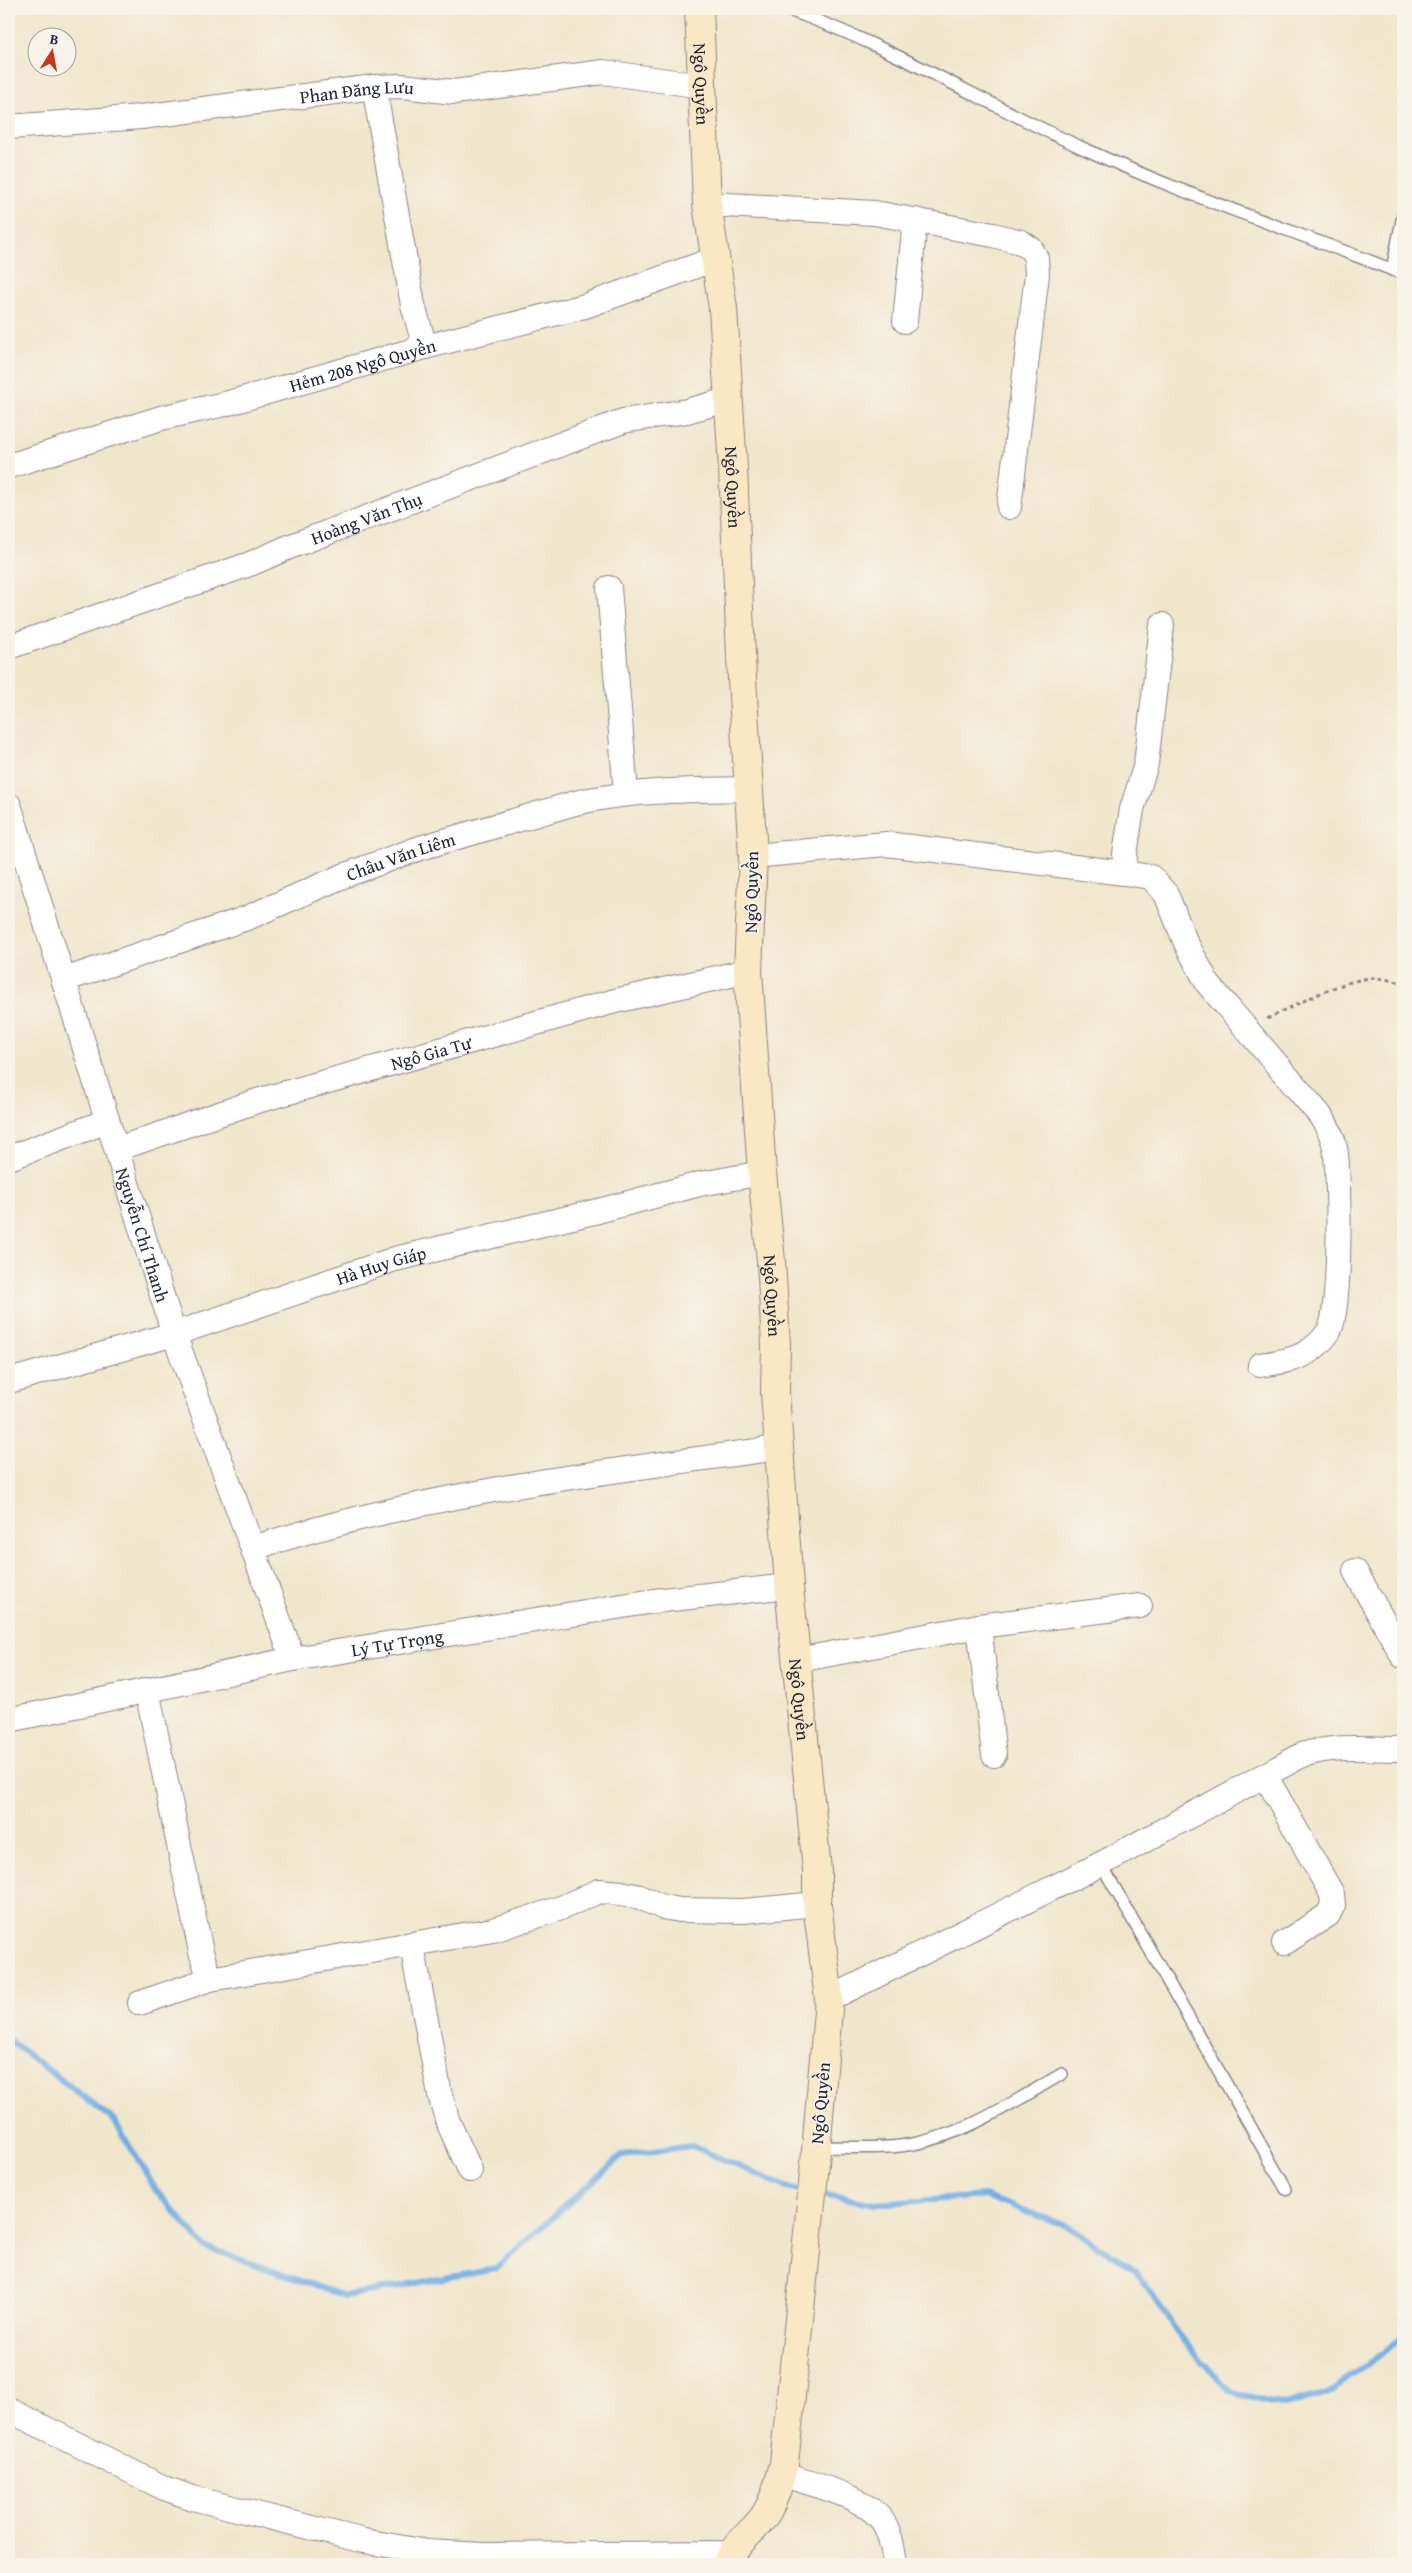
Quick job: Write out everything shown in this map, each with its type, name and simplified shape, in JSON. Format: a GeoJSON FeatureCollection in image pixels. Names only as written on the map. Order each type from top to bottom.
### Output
{"type":"FeatureCollection","features":[{"type":"Feature","properties":{"kind":"street","name":"Ngô Quyền"},"geometry":{"type":"LineString","coordinates":[[699,9],[708,204],[725,333],[727,400],[734,488],[753,856],[748,972],[762,1173],[771,1261],[779,1448],[789,1586],[798,1660],[817,1870],[817,1904],[829,1998],[788,2436],[778,2490],[764,2516],[729,2558]]}},
{"type":"Feature","properties":{"kind":"street","name":"Phan Đăng Lưu"},"geometry":{"type":"LineString","coordinates":[[9,127],[141,117],[374,87],[402,86],[454,92],[603,72],[703,86]]}},
{"type":"Feature","properties":{"kind":"street"},"geometry":{"type":"LineString","coordinates":[[374,87],[413,305],[425,346]]}},
{"type":"Feature","properties":{"kind":"street"},"geometry":{"type":"LineString","coordinates":[[708,204],[875,213],[993,235],[1021,242],[1031,248],[1036,258],[1038,274],[1009,507]]}},
{"type":"Feature","properties":{"kind":"street"},"geometry":{"type":"LineString","coordinates":[[906,321],[915,220]]}},
{"type":"Feature","properties":{"kind":"street","name":"Hẻm 208 Ngô Quyền"},"geometry":{"type":"LineString","coordinates":[[9,466],[114,432],[225,404],[425,346],[585,306],[715,259]]}},
{"type":"Feature","properties":{"kind":"street","name":"Hoàng Văn Thụ"},"geometry":{"type":"LineString","coordinates":[[9,647],[250,564],[623,421],[686,411],[727,400]]}},
{"type":"Feature","properties":{"kind":"street"},"geometry":{"type":"LineString","coordinates":[[609,588],[626,794]]}},
{"type":"Feature","properties":{"kind":"street"},"geometry":{"type":"LineString","coordinates":[[1124,873],[1132,809],[1143,778],[1152,724],[1157,654],[1162,624]]}},
{"type":"Feature","properties":{"kind":"street","name":"Châu Văn Liêm"},"geometry":{"type":"LineString","coordinates":[[64,980],[247,918],[344,876],[420,848],[575,803],[626,794],[668,790],[749,789]]}},
{"type":"Feature","properties":{"kind":"street","name":"Nguyễn Chí Thanh"},"geometry":{"type":"LineString","coordinates":[[9,804],[16,859],[64,980],[174,1334],[293,1660]]}},
{"type":"Feature","properties":{"kind":"street"},"geometry":{"type":"LineString","coordinates":[[753,856],[886,844],[1151,877],[1166,894],[1186,943],[1208,984],[1244,1028],[1268,1053],[1330,1130],[1338,1169],[1336,1290],[1330,1330],[1313,1349],[1293,1361],[1260,1365]]}},
{"type":"Feature","properties":{"kind":"street","name":"Ngô Gia Tự"},"geometry":{"type":"LineString","coordinates":[[117,1149],[266,1098],[615,1001],[748,972]]}},
{"type":"Feature","properties":{"kind":"street"},"geometry":{"type":"LineString","coordinates":[[9,1158],[107,1121]]}},
{"type":"Feature","properties":{"kind":"street","name":"Hà Huy Giáp"},"geometry":{"type":"LineString","coordinates":[[9,1381],[174,1334],[395,1259],[598,1211],[700,1184],[762,1173]]}},
{"type":"Feature","properties":{"kind":"street"},"geometry":{"type":"LineString","coordinates":[[253,1548],[313,1528],[466,1494],[570,1476],[779,1448]]}},
{"type":"Feature","properties":{"kind":"street"},"geometry":{"type":"LineString","coordinates":[[1354,1571],[1403,1656]]}},
{"type":"Feature","properties":{"kind":"street","name":"Lý Tự Trọng"},"geometry":{"type":"LineString","coordinates":[[9,1720],[293,1660],[654,1601],[789,1586]]}},
{"type":"Feature","properties":{"kind":"street"},"geometry":{"type":"LineString","coordinates":[[798,1660],[979,1626],[1140,1606]]}},
{"type":"Feature","properties":{"kind":"street"},"geometry":{"type":"LineString","coordinates":[[979,1626],[994,1755]]}},
{"type":"Feature","properties":{"kind":"street"},"geometry":{"type":"LineString","coordinates":[[147,1690],[201,1952],[210,1979]]}},
{"type":"Feature","properties":{"kind":"street"},"geometry":{"type":"LineString","coordinates":[[829,1998],[1101,1864],[1302,1755],[1326,1748],[1350,1746],[1403,1749]]}},
{"type":"Feature","properties":{"kind":"street"},"geometry":{"type":"LineString","coordinates":[[1266,1776],[1332,1894],[1333,1905],[1328,1916],[1284,1944]]}},
{"type":"Feature","properties":{"kind":"street"},"geometry":{"type":"LineString","coordinates":[[140,2004],[210,1979],[412,1946],[493,1930],[561,1908],[599,1891],[621,1892],[640,1897],[662,1907],[680,1910],[743,1911],[817,1904]]}},
{"type":"Feature","properties":{"kind":"street"},"geometry":{"type":"LineString","coordinates":[[412,1946],[440,2095],[448,2122],[470,2170]]}},
{"type":"Feature","properties":{"kind":"street"},"geometry":{"type":"LineString","coordinates":[[9,2410],[164,2488],[193,2498],[364,2541],[427,2552],[484,2555],[729,2558]]}},
{"type":"Feature","properties":{"kind":"street"},"geometry":{"type":"LineString","coordinates":[[781,2474],[852,2498],[865,2505],[885,2525],[891,2540],[895,2564]]}},
{"type":"Feature","properties":{"kind":"lane"},"geometry":{"type":"LineString","coordinates":[[786,9],[914,65],[1126,168],[1207,202],[1403,274]]}},
{"type":"Feature","properties":{"kind":"lane"},"geometry":{"type":"LineString","coordinates":[[1392,270],[1403,215]]}},
{"type":"Feature","properties":{"kind":"lane"},"geometry":{"type":"LineString","coordinates":[[1101,1864],[1286,2189]]}},
{"type":"Feature","properties":{"kind":"lane"},"geometry":{"type":"LineString","coordinates":[[816,2147],[900,2146],[942,2136],[968,2127],[1062,2074]]}},
{"type":"Feature","properties":{"kind":"path"},"geometry":{"type":"LineString","coordinates":[[1244,1028],[1326,992],[1358,981],[1373,978],[1403,983]]}},
{"type":"Feature","properties":{"kind":"waterway"},"geometry":{"type":"LineString","coordinates":[[9,2040],[114,2120],[156,2190],[205,2247],[344,2296],[495,2269],[622,2155],[692,2146],[786,2187],[805,2191]]}},
{"type":"Feature","properties":{"kind":"waterway"},"geometry":{"type":"LineString","coordinates":[[818,2193],[875,2204],[984,2196],[1067,2226],[1136,2270],[1181,2338],[1229,2391],[1284,2405],[1328,2393],[1403,2338]]}}]}
